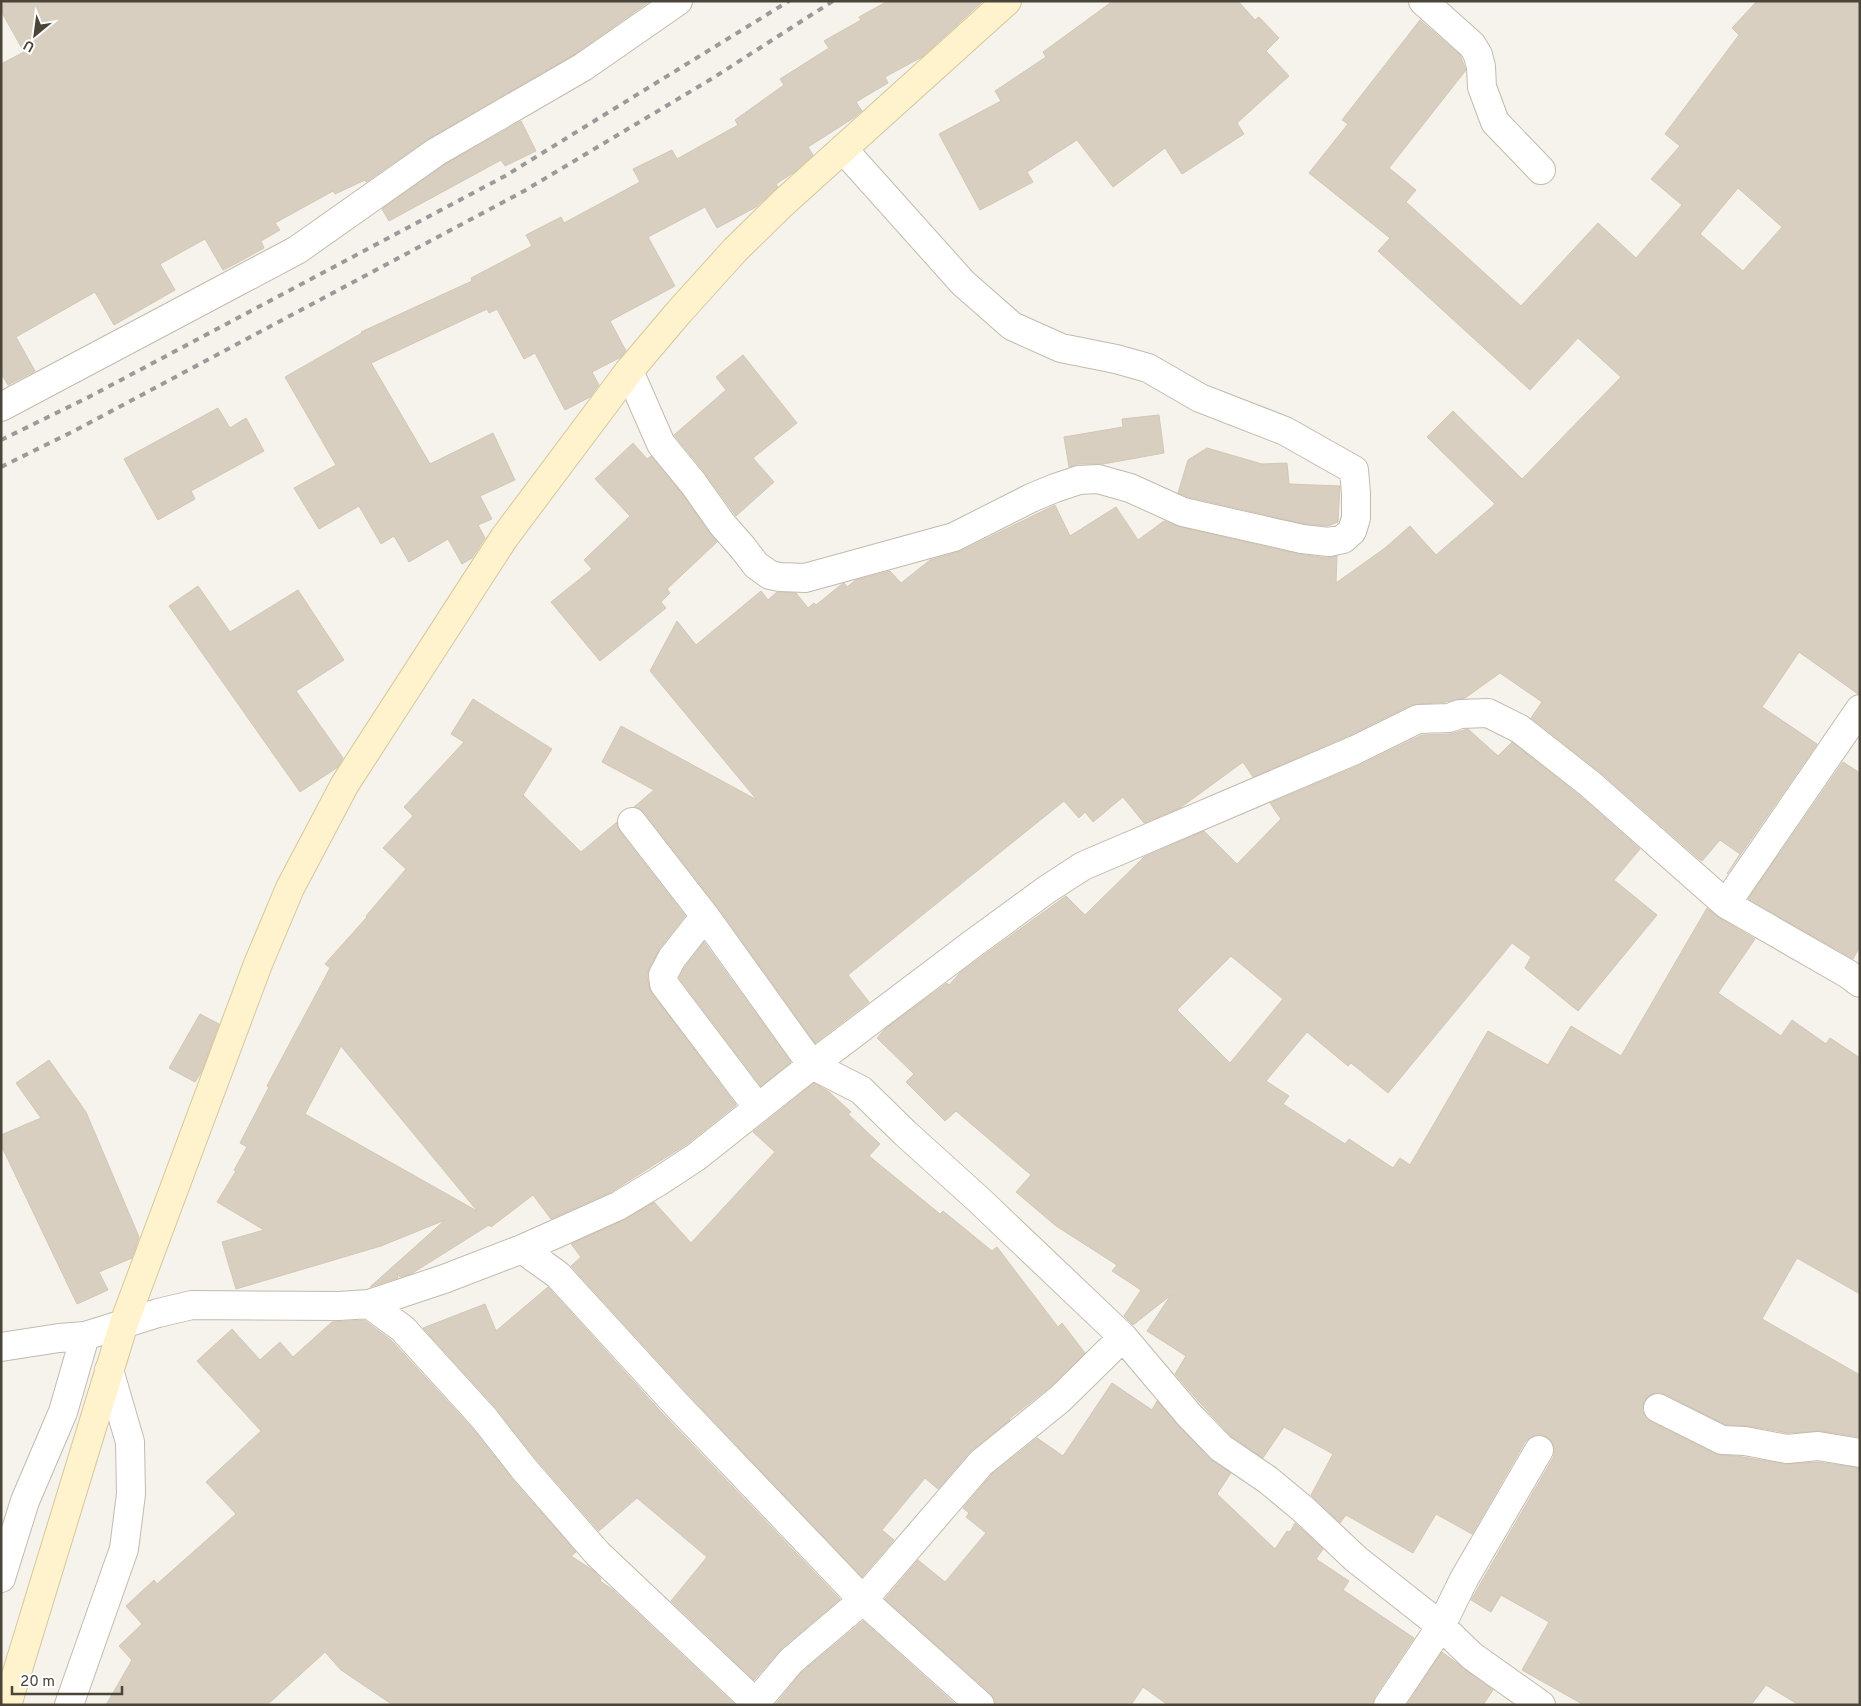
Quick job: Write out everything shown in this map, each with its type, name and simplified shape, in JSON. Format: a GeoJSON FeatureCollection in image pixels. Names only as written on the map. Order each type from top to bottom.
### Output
{"type":"FeatureCollection","features":[{"type":"Feature","properties":{"kind":"main road"},"geometry":{"type":"LineString","coordinates":[[7,1705],[124,1323],[258,964],[290,888],[345,784],[504,538],[629,372],[679,312],[782,203],[1007,1]]}},
{"type":"Feature","properties":{"kind":"street"},"geometry":{"type":"LineString","coordinates":[[1,407],[297,250],[436,152],[583,67],[678,1]]}},
{"type":"Feature","properties":{"kind":"street"},"geometry":{"type":"LineString","coordinates":[[1423,1],[1472,45],[1478,55],[1482,87],[1495,122],[1541,170]]}},
{"type":"Feature","properties":{"kind":"street"},"geometry":{"type":"LineString","coordinates":[[629,372],[661,444],[756,565],[770,575],[805,578],[954,537],[1031,498],[1078,480],[1098,479],[1130,488],[1182,512],[1302,539],[1329,542],[1343,539],[1352,531],[1356,510],[1354,470],[1285,431],[1200,398],[1148,368],[1116,358],[1061,348],[1012,326],[963,283],[843,149]]}},
{"type":"Feature","properties":{"kind":"street"},"geometry":{"type":"LineString","coordinates":[[1726,904],[1860,709]]}},
{"type":"Feature","properties":{"kind":"street"},"geometry":{"type":"LineString","coordinates":[[1,1347],[58,1338],[85,1336],[124,1323],[192,1305],[339,1306],[368,1304],[444,1279],[522,1249],[618,1206],[658,1182],[696,1156],[812,1065],[971,945],[1046,890],[1083,866],[1355,750],[1418,719],[1449,718],[1460,714],[1488,713],[1520,728],[1590,784],[1726,904],[1848,974],[1860,983]]}},
{"type":"Feature","properties":{"kind":"street"},"geometry":{"type":"LineString","coordinates":[[632,822],[705,916],[812,1065],[861,1090],[904,1133],[979,1200],[1122,1337],[1190,1415],[1222,1448],[1275,1486],[1330,1533],[1356,1559],[1441,1626],[1472,1656],[1540,1705]]}},
{"type":"Feature","properties":{"kind":"street"},"geometry":{"type":"LineString","coordinates":[[705,916],[672,958],[663,976],[664,984],[758,1108]]}},
{"type":"Feature","properties":{"kind":"street"},"geometry":{"type":"LineString","coordinates":[[522,1249],[558,1275],[675,1403],[863,1600],[980,1705]]}},
{"type":"Feature","properties":{"kind":"street"},"geometry":{"type":"LineString","coordinates":[[368,1304],[403,1329],[484,1418],[524,1469],[598,1554],[756,1704],[791,1661],[863,1600],[981,1463],[1060,1399],[1122,1337]]}},
{"type":"Feature","properties":{"kind":"street"},"geometry":{"type":"LineString","coordinates":[[1,1578],[25,1501],[64,1412],[85,1336]]}},
{"type":"Feature","properties":{"kind":"street"},"geometry":{"type":"LineString","coordinates":[[69,1705],[124,1549],[131,1494],[130,1442],[109,1370]]}},
{"type":"Feature","properties":{"kind":"street"},"geometry":{"type":"LineString","coordinates":[[1658,1408],[1722,1440],[1745,1441],[1787,1449],[1818,1446],[1860,1453]]}},
{"type":"Feature","properties":{"kind":"street"},"geometry":{"type":"LineString","coordinates":[[1388,1705],[1441,1626],[1464,1579],[1539,1450]]}},
{"type":"Feature","properties":{"kind":"building"},"geometry":{"type":"Polygon","coordinates":[[[1,1],[650,1],[575,54],[428,139],[366,182],[365,180],[335,194],[333,191],[275,223],[280,230],[261,241],[264,248],[239,262],[223,270],[205,239],[160,264],[175,290],[114,325],[95,292],[16,337],[35,371],[8,385],[1,373],[1,64],[24,52],[1,11],[1,1]]]}},
{"type":"Feature","properties":{"kind":"building"},"geometry":{"type":"Polygon","coordinates":[[[888,1],[983,1],[922,57],[885,77],[888,83],[856,102],[862,111],[808,147],[813,155],[796,171],[776,184],[778,187],[756,207],[717,228],[705,207],[648,237],[675,286],[610,321],[626,351],[621,357],[592,372],[599,385],[590,397],[565,410],[535,353],[524,359],[497,309],[489,313],[487,309],[371,363],[430,464],[493,433],[515,480],[480,496],[492,519],[478,525],[485,538],[472,558],[462,564],[448,539],[409,562],[394,536],[381,544],[359,506],[319,529],[294,488],[336,465],[285,377],[361,332],[472,281],[471,278],[532,246],[526,235],[561,217],[564,223],[640,182],[633,169],[672,150],[677,159],[738,125],[735,120],[784,85],[780,79],[829,48],[824,41],[861,20],[859,17],[888,1]]]}},
{"type":"Feature","properties":{"kind":"building"},"geometry":{"type":"Polygon","coordinates":[[[1113,1],[1238,1],[1255,20],[1259,17],[1279,38],[1266,51],[1289,76],[1237,123],[1244,134],[1182,174],[1165,148],[1113,187],[1077,140],[1027,172],[1033,182],[980,210],[939,134],[1001,101],[995,91],[1046,57],[1043,52],[1113,1]]]}},
{"type":"Feature","properties":{"kind":"building"},"geometry":{"type":"Polygon","coordinates":[[[1757,1],[1860,1],[1860,694],[1799,652],[1762,707],[1817,744],[1727,874],[1740,854],[1720,840],[1702,861],[1699,859],[1600,772],[1531,718],[1542,702],[1500,673],[1465,698],[1446,702],[1411,705],[1348,736],[1253,777],[1243,762],[1180,808],[1144,823],[1123,797],[1093,822],[1085,812],[1079,818],[1064,801],[848,975],[869,1002],[815,1043],[717,906],[644,812],[634,807],[654,790],[602,762],[621,726],[757,800],[650,671],[677,621],[696,645],[761,591],[768,600],[777,592],[796,593],[808,608],[814,603],[816,605],[844,583],[847,587],[856,580],[890,571],[901,583],[930,560],[961,551],[1055,505],[1070,536],[1116,507],[1138,540],[1164,521],[1180,527],[1299,554],[1327,558],[1337,556],[1336,583],[1385,548],[1410,526],[1436,555],[1495,504],[1427,437],[1453,411],[1522,479],[1621,377],[1578,338],[1530,390],[1378,251],[1390,238],[1309,173],[1348,124],[1342,120],[1420,20],[1460,55],[1466,70],[1389,168],[1416,190],[1406,202],[1521,306],[1598,223],[1636,258],[1682,205],[1651,179],[1680,146],[1665,134],[1739,35],[1732,28],[1757,1]],[[1738,188],[1700,234],[1743,271],[1782,227],[1738,188]]]}},
{"type":"Feature","properties":{"kind":"building"},"geometry":{"type":"Polygon","coordinates":[[[521,121],[536,151],[505,166],[501,160],[389,221],[382,209],[444,165],[521,121]]]}},
{"type":"Feature","properties":{"kind":"building"},"geometry":{"type":"Polygon","coordinates":[[[743,355],[797,423],[753,458],[774,482],[736,516],[705,473],[674,435],[726,390],[716,377],[743,355]]]}},
{"type":"Feature","properties":{"kind":"building"},"geometry":{"type":"Polygon","coordinates":[[[218,408],[230,428],[246,418],[264,451],[191,491],[195,499],[158,520],[124,459],[218,408]]]}},
{"type":"Feature","properties":{"kind":"building"},"geometry":{"type":"Polygon","coordinates":[[[1159,415],[1164,453],[1103,464],[1078,464],[1069,467],[1064,437],[1123,427],[1122,419],[1159,415]]]}},
{"type":"Feature","properties":{"kind":"building"},"geometry":{"type":"Polygon","coordinates":[[[633,443],[647,459],[651,456],[681,492],[717,542],[667,589],[670,593],[661,602],[666,608],[600,661],[551,602],[592,569],[584,560],[630,516],[595,479],[633,443]]]}},
{"type":"Feature","properties":{"kind":"building"},"geometry":{"type":"Polygon","coordinates":[[[1207,448],[1262,464],[1287,463],[1289,484],[1340,486],[1338,522],[1328,526],[1305,524],[1188,497],[1178,493],[1188,460],[1207,448]]]}},
{"type":"Feature","properties":{"kind":"building"},"geometry":{"type":"Polygon","coordinates":[[[198,586],[230,632],[298,590],[344,660],[296,691],[343,758],[338,767],[300,792],[169,606],[198,586]]]}},
{"type":"Feature","properties":{"kind":"building"},"geometry":{"type":"Polygon","coordinates":[[[473,699],[552,749],[523,795],[581,852],[617,822],[620,832],[685,916],[660,948],[649,968],[647,976],[649,986],[652,993],[736,1105],[687,1144],[611,1192],[551,1219],[533,1195],[491,1227],[489,1225],[411,1274],[400,1277],[397,1273],[398,1278],[370,1287],[445,1220],[381,1246],[236,1289],[222,1242],[264,1230],[217,1202],[236,1171],[234,1170],[247,1147],[240,1143],[269,1087],[267,1086],[330,968],[325,964],[406,869],[383,848],[413,816],[404,807],[464,742],[451,734],[473,699]],[[341,1046],[305,1114],[477,1211],[341,1046]]]}},
{"type":"Feature","properties":{"kind":"building"},"geometry":{"type":"Polygon","coordinates":[[[1468,729],[1498,756],[1512,742],[1580,796],[1640,849],[1614,880],[1657,915],[1578,1011],[1525,968],[1531,957],[1512,943],[1388,1093],[1351,1063],[1348,1066],[1307,1032],[1266,1081],[1289,1096],[1283,1104],[1345,1144],[1349,1139],[1393,1168],[1400,1158],[1410,1165],[1488,1031],[1548,1065],[1571,1026],[1621,1056],[1707,908],[1718,917],[1755,939],[1718,993],[1781,1036],[1792,1020],[1826,1044],[1830,1038],[1860,1058],[1860,1294],[1797,1258],[1762,1319],[1860,1375],[1860,1437],[1820,1431],[1788,1433],[1748,1426],[1726,1425],[1658,1392],[1650,1395],[1644,1401],[1642,1409],[1645,1417],[1651,1422],[1715,1454],[1784,1464],[1817,1462],[1860,1468],[1860,1705],[1799,1705],[1766,1685],[1751,1705],[1584,1705],[1522,1670],[1549,1622],[1501,1595],[1491,1612],[1471,1600],[1553,1458],[1555,1450],[1552,1442],[1547,1437],[1539,1434],[1525,1442],[1472,1534],[1436,1514],[1413,1553],[1346,1515],[1340,1523],[1311,1495],[1333,1454],[1284,1427],[1263,1458],[1231,1436],[1175,1374],[1186,1356],[1147,1331],[1171,1295],[1133,1325],[1124,1316],[1141,1290],[1112,1271],[1117,1265],[1056,1226],[1016,1192],[1031,1175],[956,1111],[945,1121],[906,1082],[914,1074],[877,1038],[886,1028],[947,983],[949,985],[961,972],[1066,896],[1085,915],[1144,857],[1204,831],[1237,864],[1281,819],[1270,803],[1362,764],[1422,735],[1450,734],[1468,729]],[[1231,956],[1177,1010],[1230,1063],[1283,999],[1231,956]]]}},
{"type":"Feature","properties":{"kind":"building"},"geometry":{"type":"Polygon","coordinates":[[[1843,762],[1860,773],[1860,946],[1853,959],[1748,899],[1843,762]]]}},
{"type":"Feature","properties":{"kind":"building"},"geometry":{"type":"Polygon","coordinates":[[[704,942],[791,1062],[761,1086],[679,978],[704,942]]]}},
{"type":"Feature","properties":{"kind":"building"},"geometry":{"type":"Polygon","coordinates":[[[200,1014],[219,1024],[202,1071],[195,1082],[169,1068],[200,1014]]]}},
{"type":"Feature","properties":{"kind":"building"},"geometry":{"type":"Polygon","coordinates":[[[49,1060],[86,1112],[139,1237],[132,1258],[99,1272],[108,1290],[77,1304],[1,1145],[1,1135],[41,1118],[16,1083],[49,1060]]]}},
{"type":"Feature","properties":{"kind":"building"},"geometry":{"type":"Polygon","coordinates":[[[814,1083],[828,1091],[851,1112],[848,1114],[880,1144],[869,1156],[940,1214],[943,1211],[992,1251],[997,1247],[1058,1327],[1062,1323],[1085,1353],[1050,1387],[971,1451],[938,1489],[925,1478],[882,1530],[894,1540],[862,1577],[686,1392],[571,1266],[581,1257],[571,1244],[624,1220],[654,1202],[691,1243],[775,1152],[753,1132],[814,1083]]]}},
{"type":"Feature","properties":{"kind":"building"},"geometry":{"type":"Polygon","coordinates":[[[548,1287],[663,1414],[840,1599],[781,1649],[754,1680],[671,1601],[707,1557],[637,1498],[599,1531],[536,1459],[496,1408],[423,1328],[485,1304],[496,1331],[548,1287]]]}},
{"type":"Feature","properties":{"kind":"building"},"geometry":{"type":"Polygon","coordinates":[[[364,1320],[392,1341],[472,1428],[512,1479],[576,1552],[571,1556],[594,1571],[601,1579],[600,1581],[613,1590],[735,1705],[393,1705],[341,1670],[325,1652],[267,1705],[106,1705],[132,1660],[119,1646],[142,1624],[126,1606],[154,1580],[157,1584],[236,1514],[206,1482],[261,1431],[197,1361],[232,1329],[260,1360],[280,1342],[293,1357],[332,1322],[364,1320]]]}},
{"type":"Feature","properties":{"kind":"building"},"geometry":{"type":"Polygon","coordinates":[[[1112,1383],[1152,1410],[1157,1401],[1210,1459],[1231,1473],[1217,1494],[1275,1549],[1287,1531],[1290,1532],[1295,1523],[1323,1549],[1316,1559],[1349,1581],[1343,1590],[1414,1638],[1375,1696],[1372,1705],[1168,1705],[1143,1687],[1131,1705],[995,1705],[995,1700],[990,1693],[885,1599],[918,1560],[945,1582],[986,1533],[966,1517],[969,1513],[963,1508],[992,1474],[1037,1438],[1063,1456],[1112,1383]]]}},
{"type":"Feature","properties":{"kind":"building"},"geometry":{"type":"Polygon","coordinates":[[[863,1621],[956,1705],[775,1705],[802,1672],[863,1621]]]}},
{"type":"Feature","properties":{"kind":"building"},"geometry":{"type":"Polygon","coordinates":[[[1442,1652],[1493,1690],[1483,1705],[1407,1705],[1442,1652]]]}},
{"type":"Feature","properties":{"kind":"railway"},"geometry":{"type":"LineString","coordinates":[[1,440],[87,398],[505,176],[789,1]]}},
{"type":"Feature","properties":{"kind":"railway"},"geometry":{"type":"LineString","coordinates":[[1,467],[76,430],[524,191],[713,78],[833,1]]}}]}
